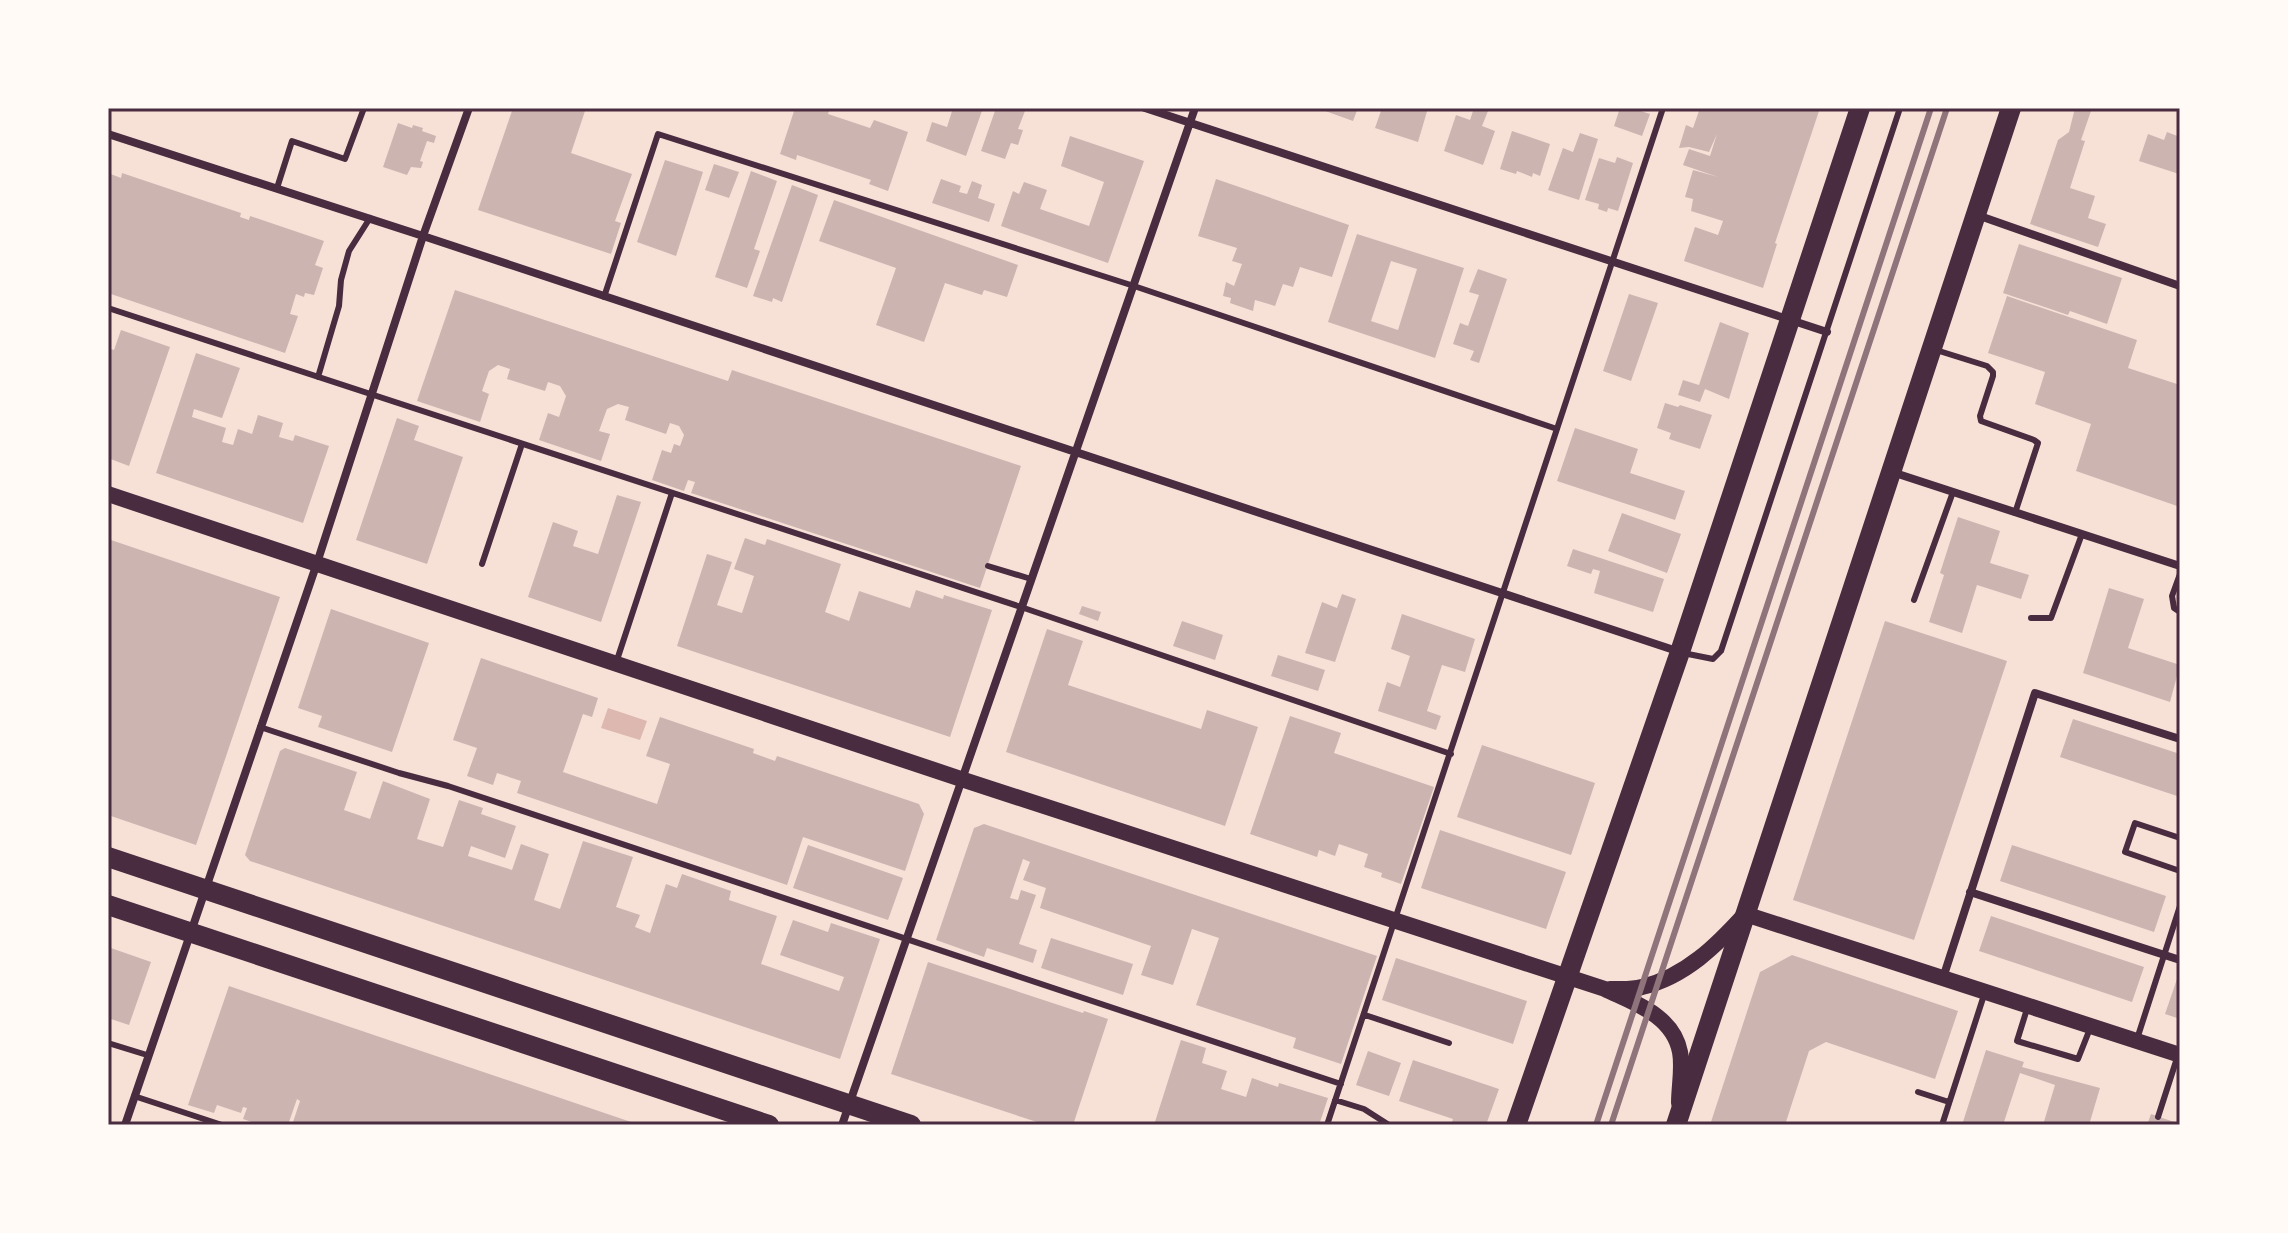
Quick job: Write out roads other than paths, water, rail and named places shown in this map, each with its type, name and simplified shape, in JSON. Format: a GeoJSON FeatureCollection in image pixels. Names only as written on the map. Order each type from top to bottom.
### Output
{"type":"FeatureCollection","features":[{"type":"Feature","properties":{"kind":"main road"},"geometry":{"type":"LineString","coordinates":[[1516,1125],[1680,652],[1860,108]]}},
{"type":"Feature","properties":{"kind":"main road"},"geometry":{"type":"LineString","coordinates":[[1678,1121],[2011,108]]}},
{"type":"Feature","properties":{"kind":"main road"},"geometry":{"type":"LineString","coordinates":[[108,494],[961,779],[1605,989],[1650,1008],[1666,1025],[1680,1050],[1678,1121]]}},
{"type":"Feature","properties":{"kind":"main road"},"geometry":{"type":"LineString","coordinates":[[108,857],[206,888],[846,1115],[911,1125]]}},
{"type":"Feature","properties":{"kind":"main road"},"geometry":{"type":"LineString","coordinates":[[108,905],[769,1125]]}},
{"type":"Feature","properties":{"kind":"main road"},"geometry":{"type":"LineString","coordinates":[[1745,914],[2179,1055]]}},
{"type":"Feature","properties":{"kind":"main road"},"geometry":{"type":"LineString","coordinates":[[1605,989],[1641,988],[1687,967],[1715,948],[1745,914]]}},
{"type":"Feature","properties":{"kind":"street"},"geometry":{"type":"LineString","coordinates":[[125,1125],[317,563],[423,236],[469,108]]}},
{"type":"Feature","properties":{"kind":"street"},"geometry":{"type":"LineString","coordinates":[[1145,108],[1827,332]]}},
{"type":"Feature","properties":{"kind":"street"},"geometry":{"type":"LineString","coordinates":[[846,1115],[1195,108]]}},
{"type":"Feature","properties":{"kind":"street"},"geometry":{"type":"LineString","coordinates":[[108,134],[1680,652]]}},
{"type":"Feature","properties":{"kind":"street"},"geometry":{"type":"LineString","coordinates":[[1976,214],[2180,286]]}},
{"type":"Feature","properties":{"kind":"street"},"geometry":{"type":"LineString","coordinates":[[1892,472],[2179,567]]}},
{"type":"Feature","properties":{"kind":"street"},"geometry":{"type":"LineString","coordinates":[[1943,978],[2035,693],[2180,739]]}},
{"type":"Feature","properties":{"kind":"street"},"geometry":{"type":"LineString","coordinates":[[1970,892],[2180,960]]}},
{"type":"Feature","properties":{"kind":"lane"},"geometry":{"type":"LineString","coordinates":[[277,188],[292,141],[345,159],[364,108]]}},
{"type":"Feature","properties":{"kind":"lane"},"geometry":{"type":"LineString","coordinates":[[1327,1125],[1663,108]]}},
{"type":"Feature","properties":{"kind":"lane"},"geometry":{"type":"LineString","coordinates":[[1680,652],[1713,659],[1721,651],[1900,108]]}},
{"type":"Feature","properties":{"kind":"lane"},"geometry":{"type":"LineString","coordinates":[[604,297],[658,134],[1134,286],[1557,429]]}},
{"type":"Feature","properties":{"kind":"lane"},"geometry":{"type":"LineString","coordinates":[[318,377],[339,306],[341,280],[349,251],[370,218]]}},
{"type":"Feature","properties":{"kind":"lane"},"geometry":{"type":"LineString","coordinates":[[108,308],[1021,607],[1451,754]]}},
{"type":"Feature","properties":{"kind":"lane"},"geometry":{"type":"LineString","coordinates":[[1932,348],[1987,366],[1993,376],[1981,421],[2038,443],[2015,513]]}},
{"type":"Feature","properties":{"kind":"lane"},"geometry":{"type":"LineString","coordinates":[[482,564],[522,444]]}},
{"type":"Feature","properties":{"kind":"lane"},"geometry":{"type":"LineString","coordinates":[[1914,600],[1953,492]]}},
{"type":"Feature","properties":{"kind":"lane"},"geometry":{"type":"LineString","coordinates":[[616,663],[672,493]]}},
{"type":"Feature","properties":{"kind":"lane"},"geometry":{"type":"LineString","coordinates":[[2031,618],[2051,618],[2082,534]]}},
{"type":"Feature","properties":{"kind":"lane"},"geometry":{"type":"LineString","coordinates":[[988,566],[1031,579]]}},
{"type":"Feature","properties":{"kind":"lane"},"geometry":{"type":"LineString","coordinates":[[2179,567],[2172,596],[2174,608],[2180,612]]}},
{"type":"Feature","properties":{"kind":"lane"},"geometry":{"type":"LineString","coordinates":[[260,727],[448,786],[1341,1084]]}},
{"type":"Feature","properties":{"kind":"lane"},"geometry":{"type":"LineString","coordinates":[[2180,838],[2135,823],[2125,852],[2180,871]]}},
{"type":"Feature","properties":{"kind":"lane"},"geometry":{"type":"LineString","coordinates":[[2137,1040],[2180,906]]}},
{"type":"Feature","properties":{"kind":"lane"},"geometry":{"type":"LineString","coordinates":[[1942,1125],[1985,991]]}},
{"type":"Feature","properties":{"kind":"lane"},"geometry":{"type":"LineString","coordinates":[[2029,1005],[2017,1041],[2078,1059],[2091,1026]]}},
{"type":"Feature","properties":{"kind":"lane"},"geometry":{"type":"LineString","coordinates":[[1365,1015],[1449,1043]]}},
{"type":"Feature","properties":{"kind":"lane"},"geometry":{"type":"LineString","coordinates":[[108,1043],[147,1055]]}},
{"type":"Feature","properties":{"kind":"lane"},"geometry":{"type":"LineString","coordinates":[[2158,1117],[2179,1055]]}},
{"type":"Feature","properties":{"kind":"lane"},"geometry":{"type":"LineString","coordinates":[[1918,1092],[1949,1102]]}},
{"type":"Feature","properties":{"kind":"lane"},"geometry":{"type":"LineString","coordinates":[[134,1096],[222,1125]]}},
{"type":"Feature","properties":{"kind":"lane"},"geometry":{"type":"LineString","coordinates":[[1335,1100],[1364,1109],[1389,1125]]}},
{"type":"Feature","properties":{"kind":"railway"},"geometry":{"type":"LineString","coordinates":[[1596,1125],[1931,108]]}},
{"type":"Feature","properties":{"kind":"railway"},"geometry":{"type":"LineString","coordinates":[[1611,1125],[1947,108]]}}]}
